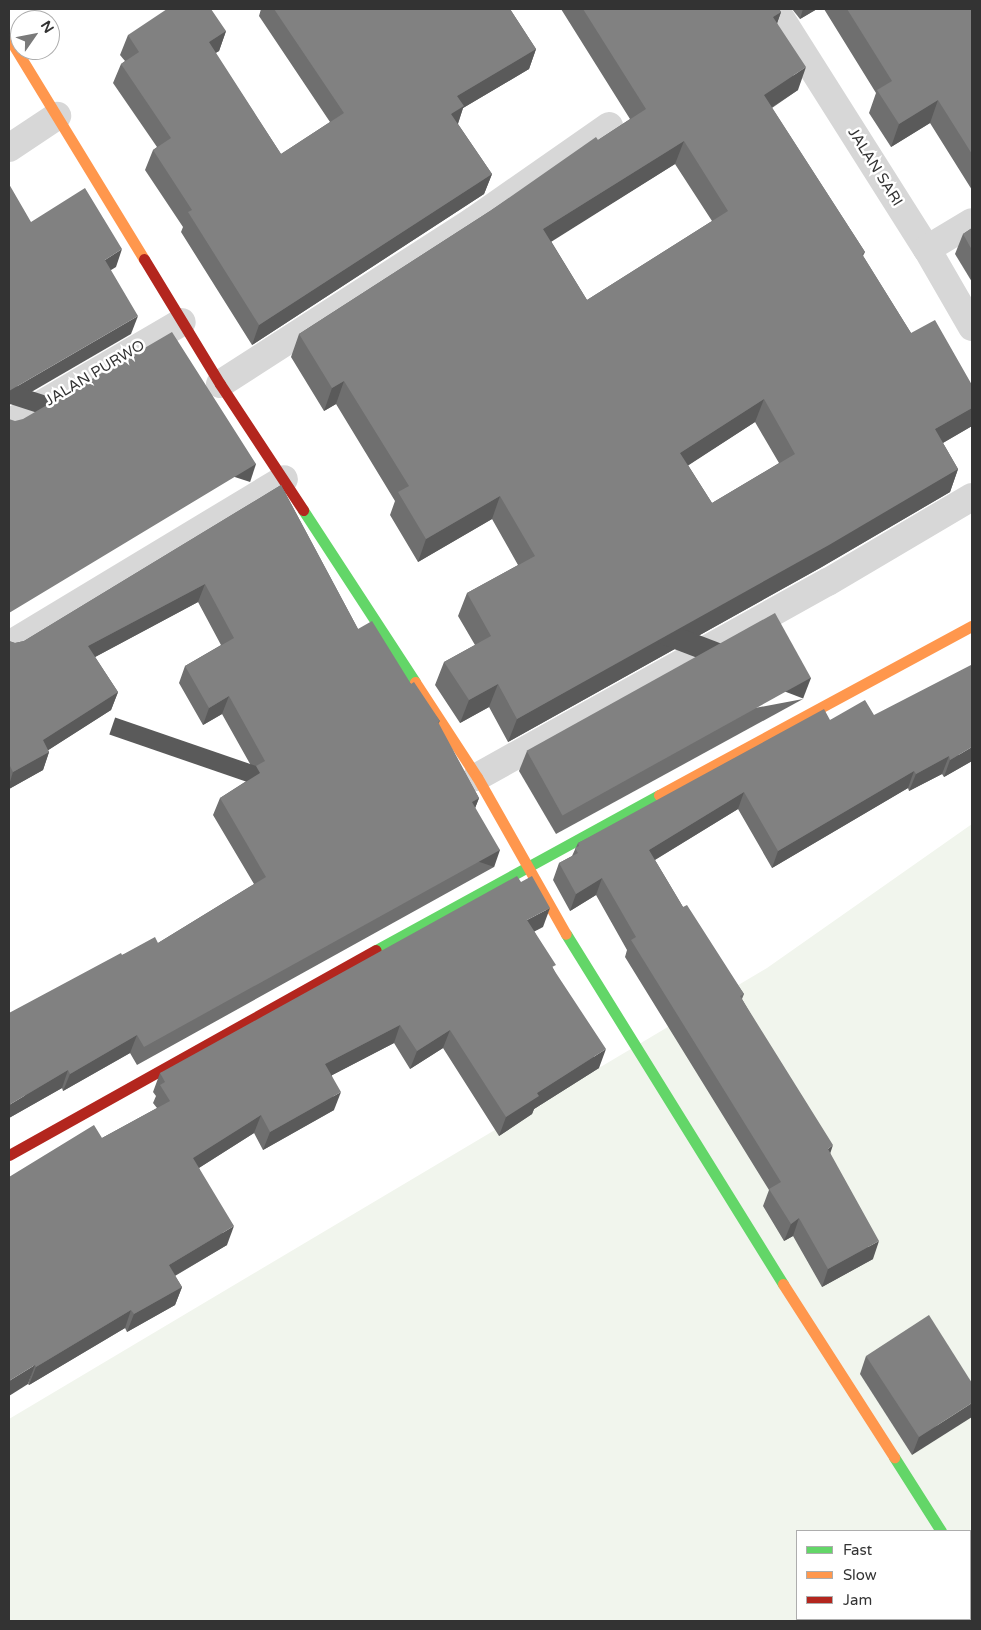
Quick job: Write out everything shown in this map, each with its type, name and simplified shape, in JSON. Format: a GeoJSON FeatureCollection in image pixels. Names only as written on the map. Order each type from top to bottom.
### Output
{"type":"FeatureCollection","features":[{"type":"Feature","properties":{"kind":"street","name":"JALAN SARI"},"geometry":{"type":"LineString","coordinates":[[775,9],[928,249],[972,327]]}},
{"type":"Feature","properties":{"kind":"street"},"geometry":{"type":"LineString","coordinates":[[9,38],[220,384],[284,479],[477,777],[556,916],[807,1323],[940,1530]]}},
{"type":"Feature","properties":{"kind":"street"},"geometry":{"type":"LineString","coordinates":[[9,148],[57,116]]}},
{"type":"Feature","properties":{"kind":"street"},"geometry":{"type":"LineString","coordinates":[[220,384],[473,221],[610,126]]}},
{"type":"Feature","properties":{"kind":"street"},"geometry":{"type":"LineString","coordinates":[[928,249],[972,222]]}},
{"type":"Feature","properties":{"kind":"street","name":"JALAN PURWO"},"geometry":{"type":"LineString","coordinates":[[9,424],[182,322]]}},
{"type":"Feature","properties":{"kind":"street"},"geometry":{"type":"LineString","coordinates":[[9,645],[284,479]]}},
{"type":"Feature","properties":{"kind":"street"},"geometry":{"type":"LineString","coordinates":[[477,777],[828,582],[972,497]]}},
{"type":"Feature","properties":{"kind":"street"},"geometry":{"type":"LineString","coordinates":[[9,1155],[293,995],[735,753],[972,626]]}},
{"type":"Feature","properties":{"kind":"shaded area"},"geometry":{"type":"Polygon","coordinates":[[[972,824],[972,1621],[9,1621],[9,1419],[767,968],[972,824]]]}},
{"type":"Feature","properties":{"kind":"building"},"geometry":{"type":"Polygon","coordinates":[[[167,9],[211,9],[226,31],[209,42],[281,154],[344,113],[274,9],[510,9],[536,49],[457,96],[464,106],[451,114],[492,174],[259,325],[188,212],[192,210],[153,150],[171,138],[121,64],[139,52],[128,35],[167,9]]]}},
{"type":"Feature","properties":{"kind":"building"},"geometry":{"type":"Polygon","coordinates":[[[583,9],[779,9],[781,12],[773,17],[806,67],[764,95],[865,252],[862,254],[911,333],[935,320],[972,385],[972,408],[935,429],[958,469],[829,545],[517,719],[498,684],[469,700],[444,662],[491,636],[467,593],[535,556],[500,496],[426,539],[398,492],[409,486],[344,381],[332,388],[299,334],[490,211],[596,137],[598,140],[646,109],[583,9]],[[684,141],[543,229],[587,300],[728,211],[684,141]],[[764,399],[680,453],[712,503],[795,454],[764,399]]]}},
{"type":"Feature","properties":{"kind":"building"},"geometry":{"type":"Polygon","coordinates":[[[847,9],[972,9],[972,154],[938,100],[899,124],[877,90],[892,81],[847,9]]]}},
{"type":"Feature","properties":{"kind":"building"},"geometry":{"type":"Polygon","coordinates":[[[9,184],[31,222],[85,188],[122,249],[105,260],[138,316],[9,391],[9,184]]]}},
{"type":"Feature","properties":{"kind":"building"},"geometry":{"type":"Polygon","coordinates":[[[972,228],[972,250],[963,234],[972,228]]]}},
{"type":"Feature","properties":{"kind":"building"},"geometry":{"type":"Polygon","coordinates":[[[172,332],[256,464],[9,613],[9,419],[15,421],[23,419],[172,332]]]}},
{"type":"Feature","properties":{"kind":"building"},"geometry":{"type":"Polygon","coordinates":[[[281,485],[358,629],[372,621],[411,684],[414,682],[440,721],[438,722],[479,798],[472,802],[500,850],[144,1047],[137,1035],[70,1074],[68,1070],[9,1105],[9,1013],[121,953],[122,955],[155,937],[158,943],[266,877],[220,798],[260,773],[256,766],[265,761],[229,696],[209,708],[185,666],[234,638],[205,584],[88,646],[118,692],[43,740],[49,752],[13,772],[9,764],[9,641],[15,643],[24,641],[281,485]]]}},
{"type":"Feature","properties":{"kind":"building"},"geometry":{"type":"Polygon","coordinates":[[[775,613],[811,678],[562,815],[527,751],[775,613]]]}},
{"type":"Feature","properties":{"kind":"building"},"geometry":{"type":"Polygon","coordinates":[[[971,665],[972,747],[950,760],[949,756],[916,774],[914,771],[778,851],[744,792],[649,850],[683,907],[687,905],[744,994],[740,996],[833,1145],[828,1149],[879,1241],[828,1269],[799,1218],[791,1224],[769,1189],[781,1182],[631,940],[636,937],[602,878],[576,894],[559,863],[578,853],[575,848],[579,846],[578,843],[824,709],[830,720],[865,700],[874,715],[971,665]]]}},
{"type":"Feature","properties":{"kind":"building"},"geometry":{"type":"Polygon","coordinates":[[[517,876],[521,882],[532,876],[550,908],[527,920],[556,965],[552,967],[606,1049],[537,1093],[539,1096],[506,1117],[450,1030],[417,1051],[400,1025],[325,1064],[341,1092],[270,1132],[261,1115],[193,1158],[234,1226],[169,1265],[182,1287],[134,1314],[131,1310],[9,1381],[9,1177],[94,1125],[102,1138],[170,1101],[160,1085],[165,1082],[160,1073],[517,876]]]}},
{"type":"Feature","properties":{"kind":"building"},"geometry":{"type":"Polygon","coordinates":[[[929,1315],[972,1383],[972,1403],[919,1437],[866,1356],[929,1315]]]}},
{"type":"Feature","properties":{"kind":"traffic: fast"},"geometry":{"type":"LineString","coordinates":[[303,510],[415,682]]}},
{"type":"Feature","properties":{"kind":"traffic: fast"},"geometry":{"type":"LineString","coordinates":[[376,950],[659,795]]}},
{"type":"Feature","properties":{"kind":"traffic: fast"},"geometry":{"type":"LineString","coordinates":[[566,934],[783,1284]]}},
{"type":"Feature","properties":{"kind":"traffic: fast"},"geometry":{"type":"LineString","coordinates":[[894,1457],[940,1530]]}},
{"type":"Feature","properties":{"kind":"traffic: slow"},"geometry":{"type":"LineString","coordinates":[[9,38],[144,259]]}},
{"type":"Feature","properties":{"kind":"traffic: slow"},"geometry":{"type":"LineString","coordinates":[[659,795],[972,626]]}},
{"type":"Feature","properties":{"kind":"traffic: slow"},"geometry":{"type":"LineString","coordinates":[[415,682],[477,777],[566,934]]}},
{"type":"Feature","properties":{"kind":"traffic: slow"},"geometry":{"type":"LineString","coordinates":[[783,1284],[894,1457]]}},
{"type":"Feature","properties":{"kind":"traffic: jam"},"geometry":{"type":"LineString","coordinates":[[144,259],[220,384],[303,510]]}},
{"type":"Feature","properties":{"kind":"traffic: jam"},"geometry":{"type":"LineString","coordinates":[[9,1155],[376,950]]}}]}
